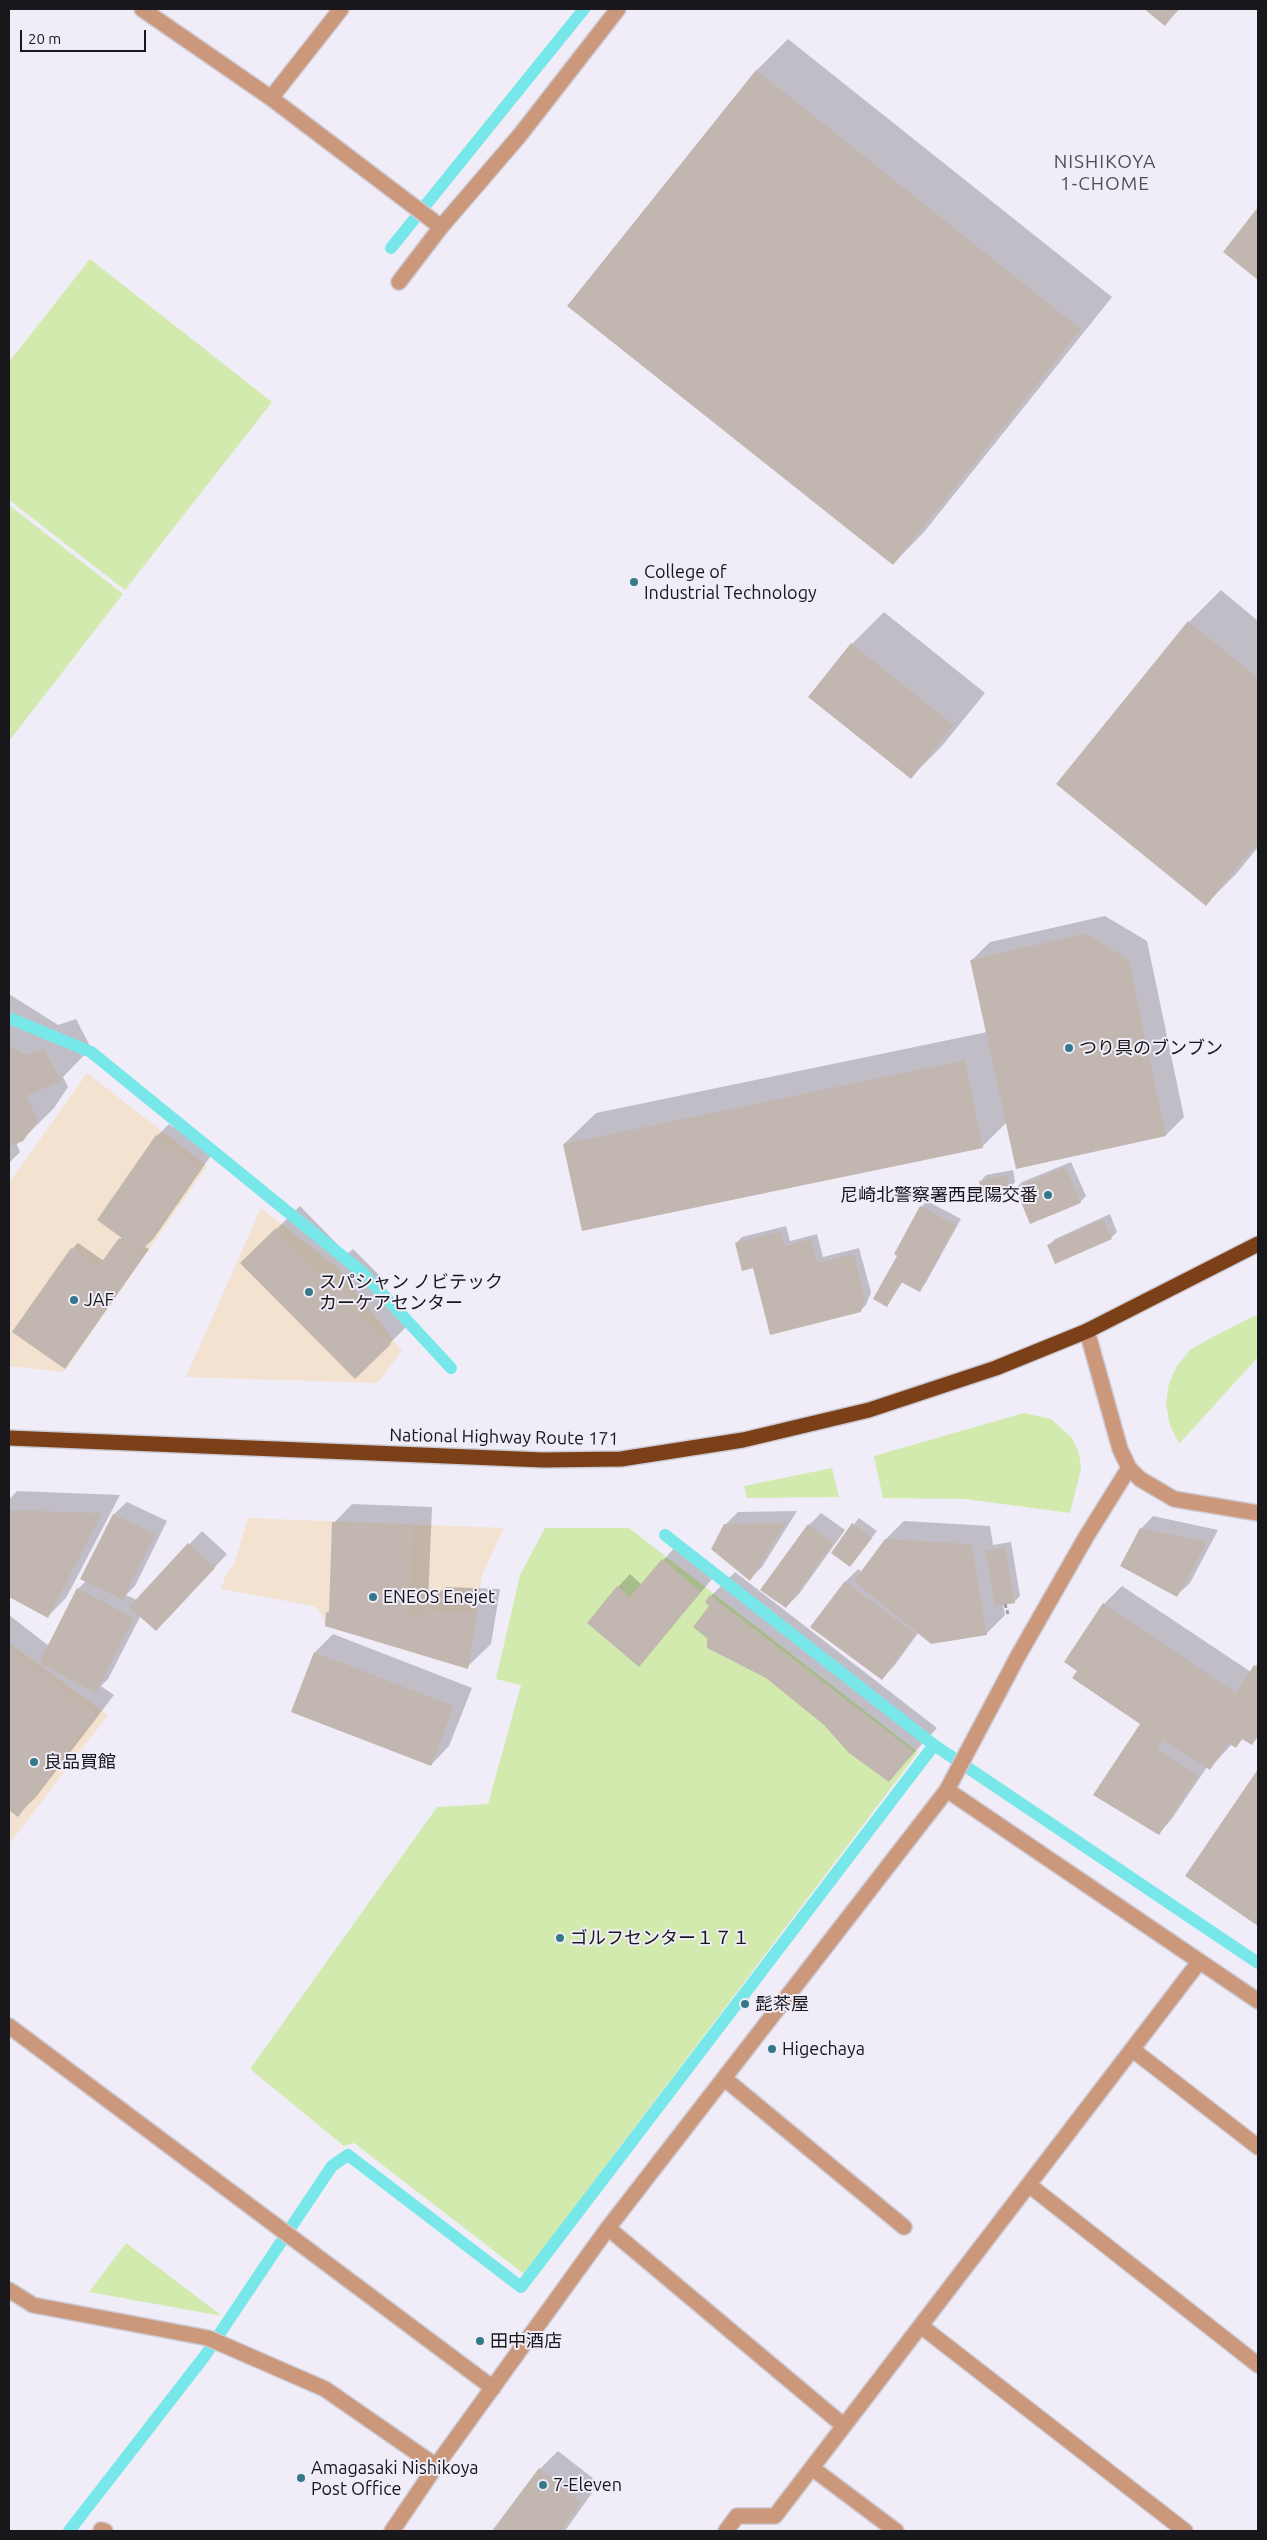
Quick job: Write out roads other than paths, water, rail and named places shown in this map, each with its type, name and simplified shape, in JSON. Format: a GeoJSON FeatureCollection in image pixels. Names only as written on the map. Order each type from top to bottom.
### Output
{"type":"FeatureCollection","features":[{"type":"Feature","properties":{"kind":"highway","name":"National Highway Route 171"},"geometry":{"type":"LineString","coordinates":[[9,1438],[544,1460],[621,1459],[742,1440],[869,1410],[996,1368],[1087,1331],[1258,1244]]}},
{"type":"Feature","properties":{"kind":"highway"},"geometry":{"type":"LineString","coordinates":[[9,1430],[72,1441]]}},
{"type":"Feature","properties":{"kind":"highway"},"geometry":{"type":"LineString","coordinates":[[9,1449],[72,1441]]}},
{"type":"Feature","properties":{"kind":"street"},"geometry":{"type":"LineString","coordinates":[[142,9],[271,98],[441,227]]}},
{"type":"Feature","properties":{"kind":"street"},"geometry":{"type":"LineString","coordinates":[[271,98],[341,9]]}},
{"type":"Feature","properties":{"kind":"street"},"geometry":{"type":"LineString","coordinates":[[399,282],[441,227],[520,135],[618,9]]}},
{"type":"Feature","properties":{"kind":"street"},"geometry":{"type":"LineString","coordinates":[[1087,1331],[1120,1449],[1129,1468],[1140,1479],[1174,1499],[1258,1513]]}},
{"type":"Feature","properties":{"kind":"street"},"geometry":{"type":"LineString","coordinates":[[392,2531],[436,2466],[608,2228],[947,1790],[1018,1656],[1086,1536],[1129,1468]]}},
{"type":"Feature","properties":{"kind":"street"},"geometry":{"type":"LineString","coordinates":[[947,1790],[1258,2002]]}},
{"type":"Feature","properties":{"kind":"street"},"geometry":{"type":"LineString","coordinates":[[726,2531],[737,2516],[775,2516],[1200,1962]]}},
{"type":"Feature","properties":{"kind":"street"},"geometry":{"type":"LineString","coordinates":[[9,2026],[494,2388]]}},
{"type":"Feature","properties":{"kind":"street"},"geometry":{"type":"LineString","coordinates":[[1133,2050],[1258,2147]]}},
{"type":"Feature","properties":{"kind":"street"},"geometry":{"type":"LineString","coordinates":[[725,2079],[904,2227]]}},
{"type":"Feature","properties":{"kind":"street"},"geometry":{"type":"LineString","coordinates":[[1029,2185],[1258,2365]]}},
{"type":"Feature","properties":{"kind":"street"},"geometry":{"type":"LineString","coordinates":[[608,2228],[844,2426]]}},
{"type":"Feature","properties":{"kind":"street"},"geometry":{"type":"LineString","coordinates":[[9,2290],[33,2305],[208,2338],[325,2389],[436,2466]]}},
{"type":"Feature","properties":{"kind":"street"},"geometry":{"type":"LineString","coordinates":[[921,2326],[1185,2531]]}},
{"type":"Feature","properties":{"kind":"street"},"geometry":{"type":"LineString","coordinates":[[812,2468],[896,2531]]}},
{"type":"Feature","properties":{"kind":"waterway"},"geometry":{"type":"LineString","coordinates":[[391,248],[584,9]]}},
{"type":"Feature","properties":{"kind":"waterway"},"geometry":{"type":"LineString","coordinates":[[9,1018],[91,1052],[363,1273],[451,1368]]}},
{"type":"Feature","properties":{"kind":"waterway"},"geometry":{"type":"LineString","coordinates":[[665,1535],[934,1745],[1258,1963]]}},
{"type":"Feature","properties":{"kind":"waterway"},"geometry":{"type":"LineString","coordinates":[[69,2531],[204,2357],[332,2166],[348,2155],[521,2287],[934,1745]]}},
{"type":"Feature","properties":{"kind":"place","name":"College of Industrial Technology"},"geometry":{"type":"Point","coordinates":[634,582]}},
{"type":"Feature","properties":{"kind":"place","name":"つり具のブンブン"},"geometry":{"type":"Point","coordinates":[1069,1048]}},
{"type":"Feature","properties":{"kind":"place","name":"尼崎北警察署西昆陽交番"},"geometry":{"type":"Point","coordinates":[1048,1195]}},
{"type":"Feature","properties":{"kind":"place","name":"スパシャン ノビテック カーケアセンター"},"geometry":{"type":"Point","coordinates":[309,1292]}},
{"type":"Feature","properties":{"kind":"place","name":"JAF"},"geometry":{"type":"Point","coordinates":[74,1300]}},
{"type":"Feature","properties":{"kind":"place","name":"ENEOS Enejet"},"geometry":{"type":"Point","coordinates":[373,1597]}},
{"type":"Feature","properties":{"kind":"place","name":"良品買館"},"geometry":{"type":"Point","coordinates":[34,1762]}},
{"type":"Feature","properties":{"kind":"place","name":"ゴルフセンター１７１"},"geometry":{"type":"Point","coordinates":[560,1938]}},
{"type":"Feature","properties":{"kind":"place","name":"髭茶屋"},"geometry":{"type":"Point","coordinates":[745,2004]}},
{"type":"Feature","properties":{"kind":"place","name":"Higechaya"},"geometry":{"type":"Point","coordinates":[772,2049]}},
{"type":"Feature","properties":{"kind":"place","name":"田中酒店"},"geometry":{"type":"Point","coordinates":[480,2341]}},
{"type":"Feature","properties":{"kind":"place","name":"Amagasaki Nishikoya Post Office"},"geometry":{"type":"Point","coordinates":[301,2478]}},
{"type":"Feature","properties":{"kind":"place","name":"7-Eleven"},"geometry":{"type":"Point","coordinates":[543,2485]}},
{"type":"Feature","properties":{"kind":"district","name":"NISHIKOYA 1-CHOME"},"geometry":{"type":"Point","coordinates":[1105,173]}}]}
